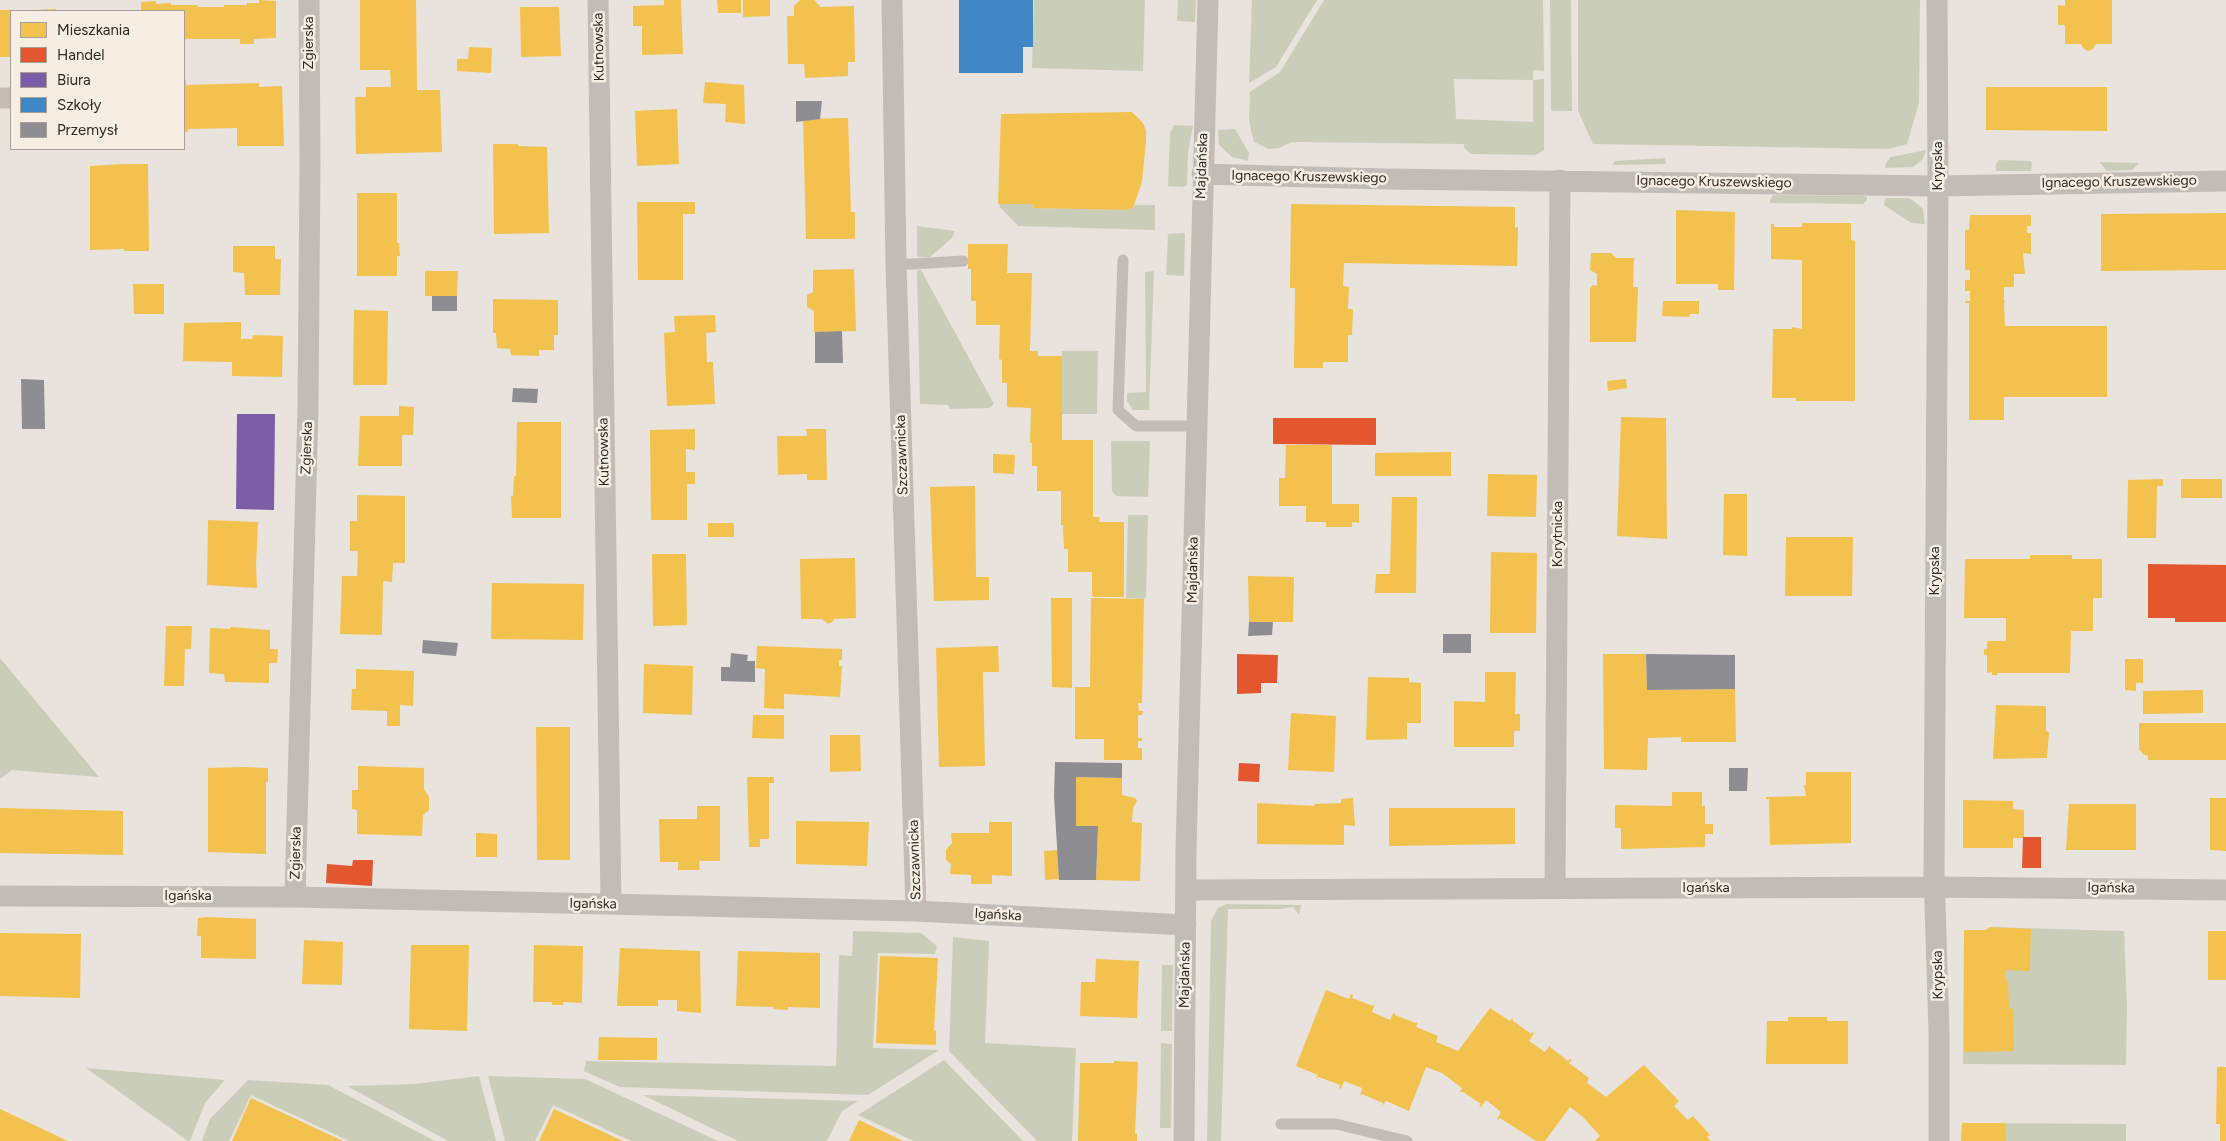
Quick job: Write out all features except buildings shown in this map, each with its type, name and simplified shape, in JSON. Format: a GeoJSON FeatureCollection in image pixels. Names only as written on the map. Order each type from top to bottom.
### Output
{"type":"FeatureCollection","features":[{"type":"Feature","properties":{"kind":"street","name":"Zgierska"},"geometry":{"type":"LineString","coordinates":[[295,897],[308,407],[309,0]]}},
{"type":"Feature","properties":{"kind":"street","name":"Kutnowska"},"geometry":{"type":"LineString","coordinates":[[598,0],[611,904]]}},
{"type":"Feature","properties":{"kind":"street","name":"Szczawnicka"},"geometry":{"type":"LineString","coordinates":[[892,0],[896,265],[916,911]]}},
{"type":"Feature","properties":{"kind":"street","name":"Majdańska"},"geometry":{"type":"LineString","coordinates":[[1184,1141],[1186,890],[1202,174],[1208,0]]}},
{"type":"Feature","properties":{"kind":"street","name":"Krypska"},"geometry":{"type":"LineString","coordinates":[[1937,0],[1938,186],[1934,887],[1939,1032],[1939,1141]]}},
{"type":"Feature","properties":{"kind":"street","name":"Ignacego Kruszewskiego"},"geometry":{"type":"LineString","coordinates":[[1202,174],[1384,179],[1938,186],[2226,181]]}},
{"type":"Feature","properties":{"kind":"street","name":"Korytnicka"},"geometry":{"type":"LineString","coordinates":[[1555,889],[1560,180]]}},
{"type":"Feature","properties":{"kind":"street","name":"Igańska"},"geometry":{"type":"LineString","coordinates":[[1186,890],[1934,887],[2226,890]]}},
{"type":"Feature","properties":{"kind":"street","name":"Igańska"},"geometry":{"type":"LineString","coordinates":[[0,896],[295,897],[916,911],[1186,925]]}},
{"type":"Feature","properties":{"kind":"lane"},"geometry":{"type":"LineString","coordinates":[[1123,260],[1118,410],[1136,426],[1196,426]]}},
{"type":"Feature","properties":{"kind":"lane"},"geometry":{"type":"LineString","coordinates":[[896,265],[963,261]]}},
{"type":"Feature","properties":{"kind":"lane"},"geometry":{"type":"LineString","coordinates":[[1280,1124],[1336,1124],[1407,1141]]}},
{"type":"Feature","properties":{"kind":"green space"},"geometry":{"type":"Polygon","coordinates":[[[1034,0],[1145,0],[1143,71],[1032,68],[1034,0]]]}},
{"type":"Feature","properties":{"kind":"green space"},"geometry":{"type":"Polygon","coordinates":[[[1178,0],[1196,0],[1195,22],[1177,21],[1178,0]]]}},
{"type":"Feature","properties":{"kind":"green space"},"geometry":{"type":"Polygon","coordinates":[[[1252,0],[1317,0],[1276,67],[1249,83],[1252,0]]]}},
{"type":"Feature","properties":{"kind":"green space"},"geometry":{"type":"Polygon","coordinates":[[[1324,0],[1543,0],[1544,71],[1533,70],[1533,80],[1544,79],[1544,150],[1536,155],[1471,154],[1464,148],[1464,144],[1292,142],[1279,148],[1269,149],[1254,142],[1249,121],[1250,92],[1280,72],[1324,0]],[[1454,79],[1456,119],[1533,122],[1533,80],[1454,79]]]}},
{"type":"Feature","properties":{"kind":"green space"},"geometry":{"type":"Polygon","coordinates":[[[1550,0],[1571,0],[1572,111],[1551,111],[1550,0]]]}},
{"type":"Feature","properties":{"kind":"green space"},"geometry":{"type":"Polygon","coordinates":[[[1578,0],[1920,0],[1919,103],[1907,144],[1889,149],[1593,144],[1578,111],[1578,0]]]}},
{"type":"Feature","properties":{"kind":"green space"},"geometry":{"type":"Polygon","coordinates":[[[1174,125],[1193,126],[1188,153],[1187,185],[1184,187],[1168,186],[1170,133],[1174,125]]]}},
{"type":"Feature","properties":{"kind":"green space"},"geometry":{"type":"Polygon","coordinates":[[[1235,129],[1249,153],[1248,161],[1232,157],[1219,145],[1218,130],[1235,129]]]}},
{"type":"Feature","properties":{"kind":"green space"},"geometry":{"type":"Polygon","coordinates":[[[1926,150],[1923,159],[1913,167],[1885,168],[1886,163],[1891,157],[1926,150]]]}},
{"type":"Feature","properties":{"kind":"green space"},"geometry":{"type":"Polygon","coordinates":[[[1665,158],[1666,164],[1612,165],[1615,161],[1665,158]]]}},
{"type":"Feature","properties":{"kind":"green space"},"geometry":{"type":"Polygon","coordinates":[[[1999,160],[2030,161],[2032,163],[2031,171],[1996,171],[1996,164],[1999,160]]]}},
{"type":"Feature","properties":{"kind":"green space"},"geometry":{"type":"Polygon","coordinates":[[[2099,162],[2139,163],[2132,170],[2107,171],[2099,162]]]}},
{"type":"Feature","properties":{"kind":"green space"},"geometry":{"type":"Polygon","coordinates":[[[1773,195],[1864,196],[1867,197],[1867,200],[1863,204],[1770,203],[1773,195]]]}},
{"type":"Feature","properties":{"kind":"green space"},"geometry":{"type":"Polygon","coordinates":[[[1885,198],[1909,198],[1914,201],[1923,209],[1925,224],[1911,223],[1884,205],[1885,198]]]}},
{"type":"Feature","properties":{"kind":"green space"},"geometry":{"type":"Polygon","coordinates":[[[1000,204],[1034,204],[1032,208],[1126,210],[1133,208],[1135,205],[1155,205],[1155,230],[1018,226],[999,206],[1000,204]]]}},
{"type":"Feature","properties":{"kind":"green space"},"geometry":{"type":"Polygon","coordinates":[[[917,226],[955,231],[952,238],[930,257],[917,257],[917,226]]]}},
{"type":"Feature","properties":{"kind":"green space"},"geometry":{"type":"Polygon","coordinates":[[[1185,233],[1184,276],[1166,275],[1168,234],[1185,233]]]}},
{"type":"Feature","properties":{"kind":"green space"},"geometry":{"type":"Polygon","coordinates":[[[917,270],[921,270],[994,404],[989,408],[950,409],[948,405],[920,404],[917,270]]]}},
{"type":"Feature","properties":{"kind":"green space"},"geometry":{"type":"Polygon","coordinates":[[[1154,271],[1149,410],[1133,410],[1127,401],[1127,393],[1146,392],[1145,272],[1154,271]]]}},
{"type":"Feature","properties":{"kind":"green space"},"geometry":{"type":"Polygon","coordinates":[[[1062,351],[1098,351],[1097,414],[1062,414],[1062,351]]]}},
{"type":"Feature","properties":{"kind":"green space"},"geometry":{"type":"Polygon","coordinates":[[[1111,441],[1150,441],[1148,497],[1116,496],[1112,491],[1111,441]]]}},
{"type":"Feature","properties":{"kind":"green space"},"geometry":{"type":"Polygon","coordinates":[[[1128,515],[1148,515],[1146,597],[1144,599],[1126,598],[1128,515]]]}},
{"type":"Feature","properties":{"kind":"green space"},"geometry":{"type":"Polygon","coordinates":[[[0,658],[99,777],[12,770],[0,779],[0,658]]]}},
{"type":"Feature","properties":{"kind":"green space"},"geometry":{"type":"Polygon","coordinates":[[[1227,904],[1301,905],[1299,915],[1293,907],[1281,909],[1228,909],[1221,1141],[1207,1141],[1211,921],[1218,908],[1227,904]]]}},
{"type":"Feature","properties":{"kind":"green space"},"geometry":{"type":"Polygon","coordinates":[[[1990,927],[2124,931],[2127,1006],[2126,1065],[1963,1064],[1964,930],[1986,930],[1990,927]]]}},
{"type":"Feature","properties":{"kind":"green space"},"geometry":{"type":"Polygon","coordinates":[[[853,931],[921,933],[937,946],[935,954],[878,953],[873,1048],[939,1050],[868,1095],[620,1087],[584,1071],[586,1061],[836,1066],[839,955],[852,956],[853,931]]]}},
{"type":"Feature","properties":{"kind":"green space"},"geometry":{"type":"Polygon","coordinates":[[[953,937],[989,941],[985,1043],[1076,1048],[1072,1141],[1037,1141],[949,1051],[953,937]]]}},
{"type":"Feature","properties":{"kind":"green space"},"geometry":{"type":"Polygon","coordinates":[[[1162,965],[1173,965],[1172,1031],[1161,1031],[1162,965]]]}},
{"type":"Feature","properties":{"kind":"green space"},"geometry":{"type":"Polygon","coordinates":[[[1161,1043],[1172,1044],[1171,1128],[1160,1128],[1161,1043]]]}},
{"type":"Feature","properties":{"kind":"green space"},"geometry":{"type":"Polygon","coordinates":[[[944,1060],[1023,1141],[914,1141],[858,1115],[944,1060]]]}},
{"type":"Feature","properties":{"kind":"green space"},"geometry":{"type":"Polygon","coordinates":[[[86,1068],[225,1080],[205,1103],[190,1141],[188,1141],[86,1068]]]}},
{"type":"Feature","properties":{"kind":"green space"},"geometry":{"type":"Polygon","coordinates":[[[479,1076],[496,1141],[448,1141],[347,1086],[414,1084],[479,1076]]]}},
{"type":"Feature","properties":{"kind":"green space"},"geometry":{"type":"Polygon","coordinates":[[[488,1076],[585,1079],[718,1141],[631,1141],[553,1105],[535,1141],[505,1141],[488,1076]]]}},
{"type":"Feature","properties":{"kind":"green space"},"geometry":{"type":"Polygon","coordinates":[[[248,1080],[328,1085],[435,1141],[349,1141],[251,1095],[229,1141],[202,1141],[210,1119],[248,1080]]]}},
{"type":"Feature","properties":{"kind":"green space"},"geometry":{"type":"Polygon","coordinates":[[[643,1095],[858,1101],[842,1111],[827,1141],[738,1141],[643,1095]]]}},
{"type":"Feature","properties":{"kind":"green space"},"geometry":{"type":"Polygon","coordinates":[[[1962,1123],[2126,1124],[2126,1141],[1962,1141],[1962,1123]]]}}]}
